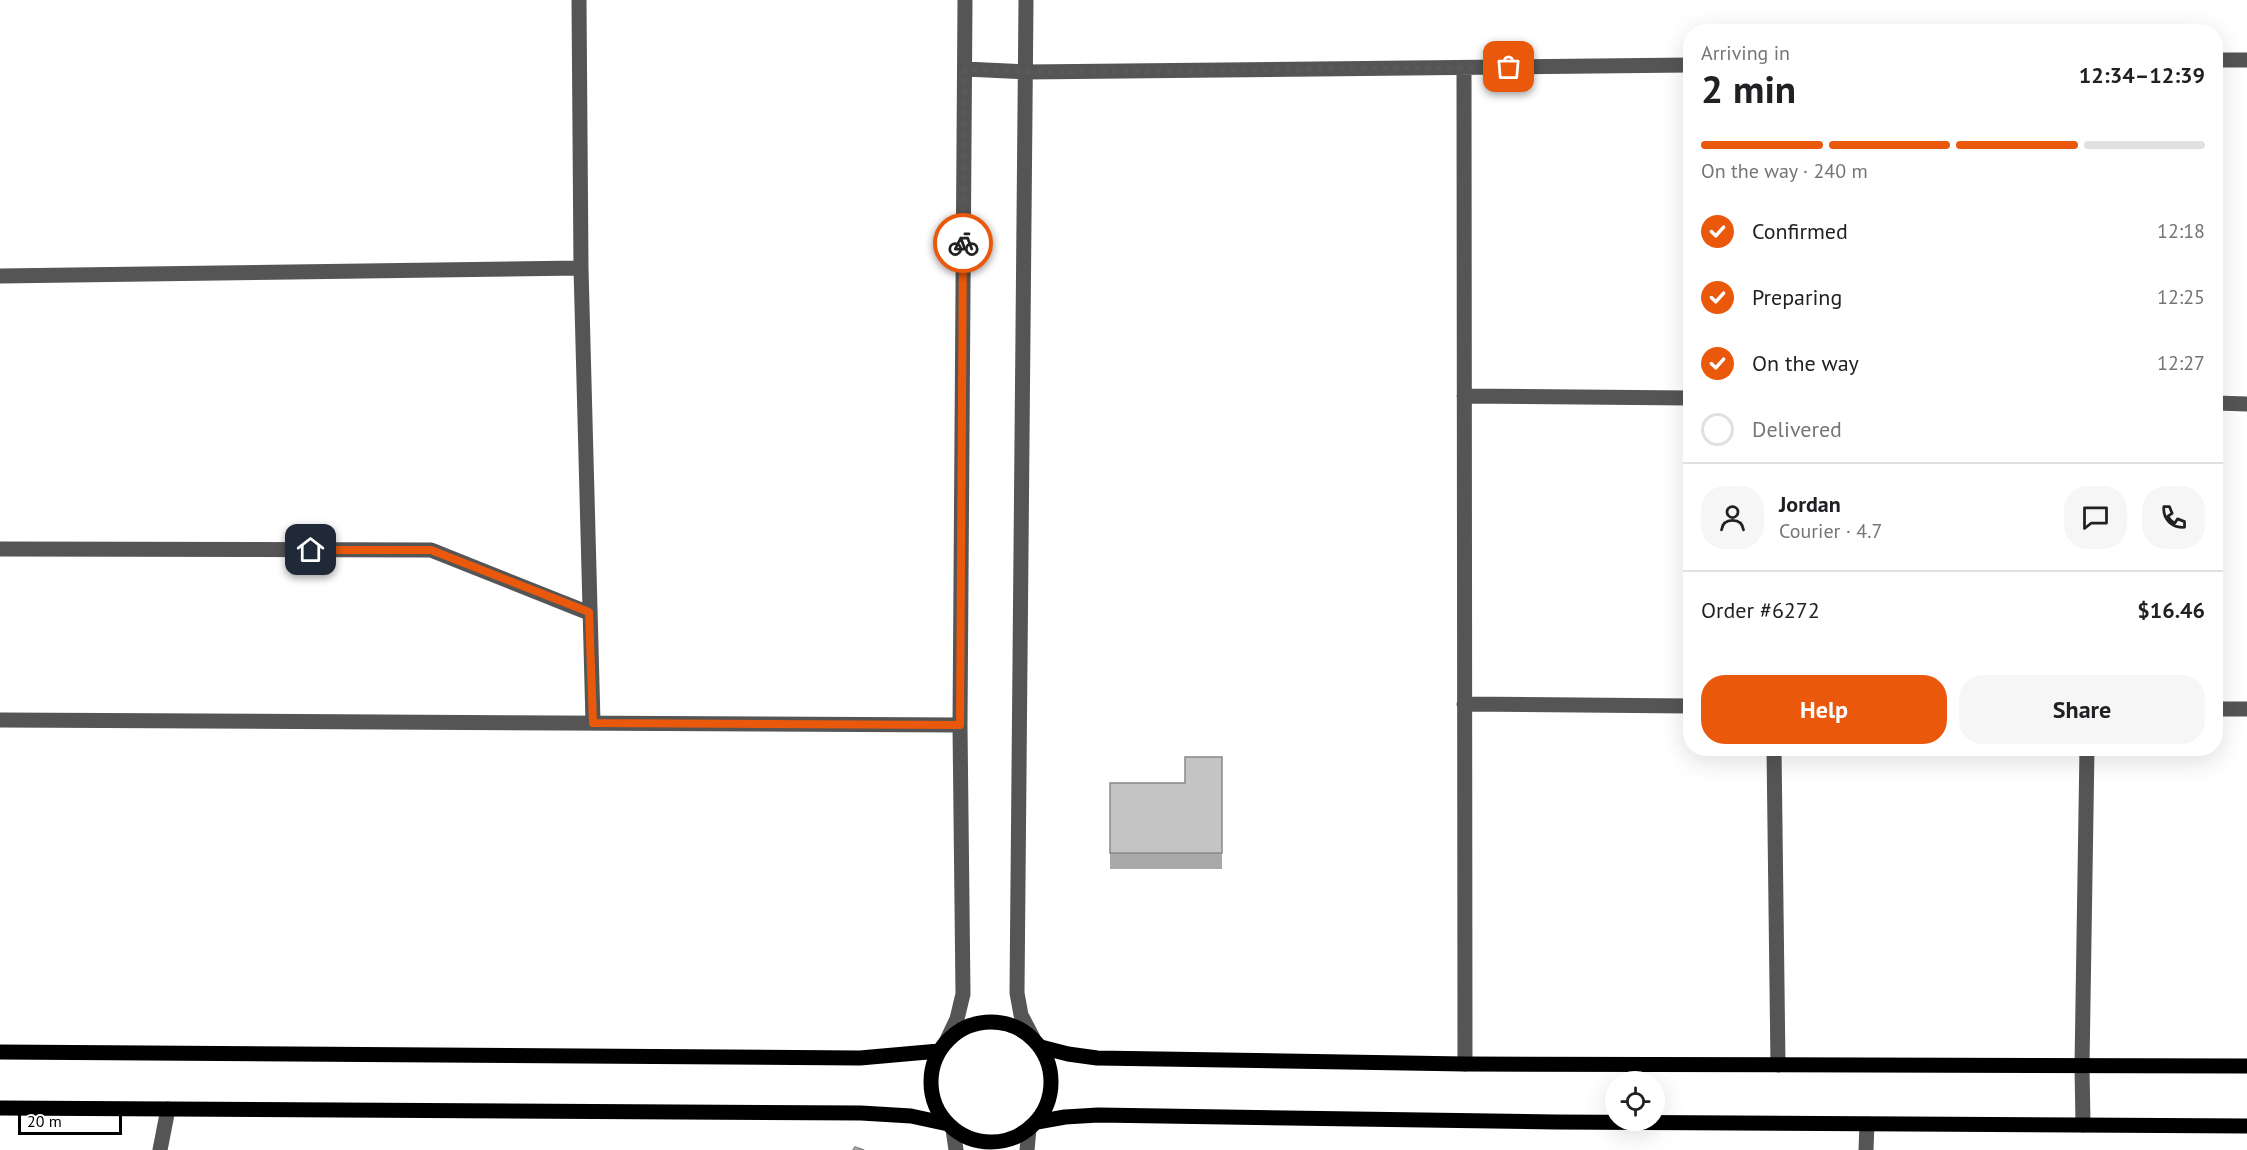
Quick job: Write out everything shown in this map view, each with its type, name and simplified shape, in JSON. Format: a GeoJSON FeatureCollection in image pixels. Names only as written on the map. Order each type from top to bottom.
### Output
{"type":"FeatureCollection","features":[{"type":"Feature","properties":{"kind":"main road"},"geometry":{"type":"LineString","coordinates":[[951,1127],[938,1111],[932,1096],[930,1081],[933,1065],[942,1046],[960,1030],[978,1023],[998,1022],[1016,1027],[1037,1042],[1068,1054],[1097,1058],[1465,1064],[2247,1066]]}},
{"type":"Feature","properties":{"kind":"main road"},"geometry":{"type":"LineString","coordinates":[[1033,1125],[1047,1105],[1052,1086],[1049,1066],[1037,1042]]}},
{"type":"Feature","properties":{"kind":"main road"},"geometry":{"type":"LineString","coordinates":[[0,1052],[860,1058],[942,1046]]}},
{"type":"Feature","properties":{"kind":"main road"},"geometry":{"type":"LineString","coordinates":[[0,1108],[861,1113],[911,1116],[951,1127],[971,1139],[991,1142],[1011,1138],[1033,1125],[1065,1117],[1098,1115],[1556,1122],[2247,1126]]}},
{"type":"Feature","properties":{"kind":"street"},"geometry":{"type":"LineString","coordinates":[[579,0],[581,268],[593,723]]}},
{"type":"Feature","properties":{"kind":"street"},"geometry":{"type":"LineString","coordinates":[[942,1046],[957,1019],[963,994],[960,725],[965,0]]}},
{"type":"Feature","properties":{"kind":"street"},"geometry":{"type":"LineString","coordinates":[[1026,0],[1017,993],[1021,1015],[1037,1042]]}},
{"type":"Feature","properties":{"kind":"street"},"geometry":{"type":"LineString","coordinates":[[2223,60],[2247,60]]}},
{"type":"Feature","properties":{"kind":"street"},"geometry":{"type":"LineString","coordinates":[[965,69],[1026,72],[1683,66]]}},
{"type":"Feature","properties":{"kind":"street"},"geometry":{"type":"LineString","coordinates":[[1464,68],[1465,1064]]}},
{"type":"Feature","properties":{"kind":"street"},"geometry":{"type":"LineString","coordinates":[[0,276],[581,268]]}},
{"type":"Feature","properties":{"kind":"street"},"geometry":{"type":"LineString","coordinates":[[1464,396],[1683,398]]}},
{"type":"Feature","properties":{"kind":"street"},"geometry":{"type":"LineString","coordinates":[[2223,403],[2247,404]]}},
{"type":"Feature","properties":{"kind":"street"},"geometry":{"type":"LineString","coordinates":[[0,549],[431,550],[589,612]]}},
{"type":"Feature","properties":{"kind":"street"},"geometry":{"type":"LineString","coordinates":[[1464,704],[1683,705]]}},
{"type":"Feature","properties":{"kind":"street"},"geometry":{"type":"LineString","coordinates":[[2223,709],[2247,709]]}},
{"type":"Feature","properties":{"kind":"street"},"geometry":{"type":"LineString","coordinates":[[0,720],[960,725]]}},
{"type":"Feature","properties":{"kind":"street"},"geometry":{"type":"LineString","coordinates":[[1774,756],[1778,1065]]}},
{"type":"Feature","properties":{"kind":"street"},"geometry":{"type":"LineString","coordinates":[[2083,1125],[2086,756]]}},
{"type":"Feature","properties":{"kind":"street"},"geometry":{"type":"LineString","coordinates":[[160,1150],[168,1109]]}},
{"type":"Feature","properties":{"kind":"street"},"geometry":{"type":"LineString","coordinates":[[1866,1150],[1867,1124]]}},
{"type":"Feature","properties":{"kind":"street"},"geometry":{"type":"LineString","coordinates":[[1027,1150],[1033,1125]]}},
{"type":"Feature","properties":{"kind":"street"},"geometry":{"type":"LineString","coordinates":[[951,1127],[956,1150]]}},
{"type":"Feature","properties":{"kind":"building"},"geometry":{"type":"Polygon","coordinates":[[[1185,757],[1222,757],[1222,853],[1110,853],[1110,783],[1185,783],[1185,757]]]}},
{"type":"Feature","properties":{"kind":"way so far"},"geometry":{"type":"LineString","coordinates":[[963,243],[965,69],[1026,72],[1509,67]]}},
{"type":"Feature","properties":{"kind":"route"},"geometry":{"type":"LineString","coordinates":[[311,550],[431,550],[589,612],[593,723],[960,725],[963,243]]}}]}
